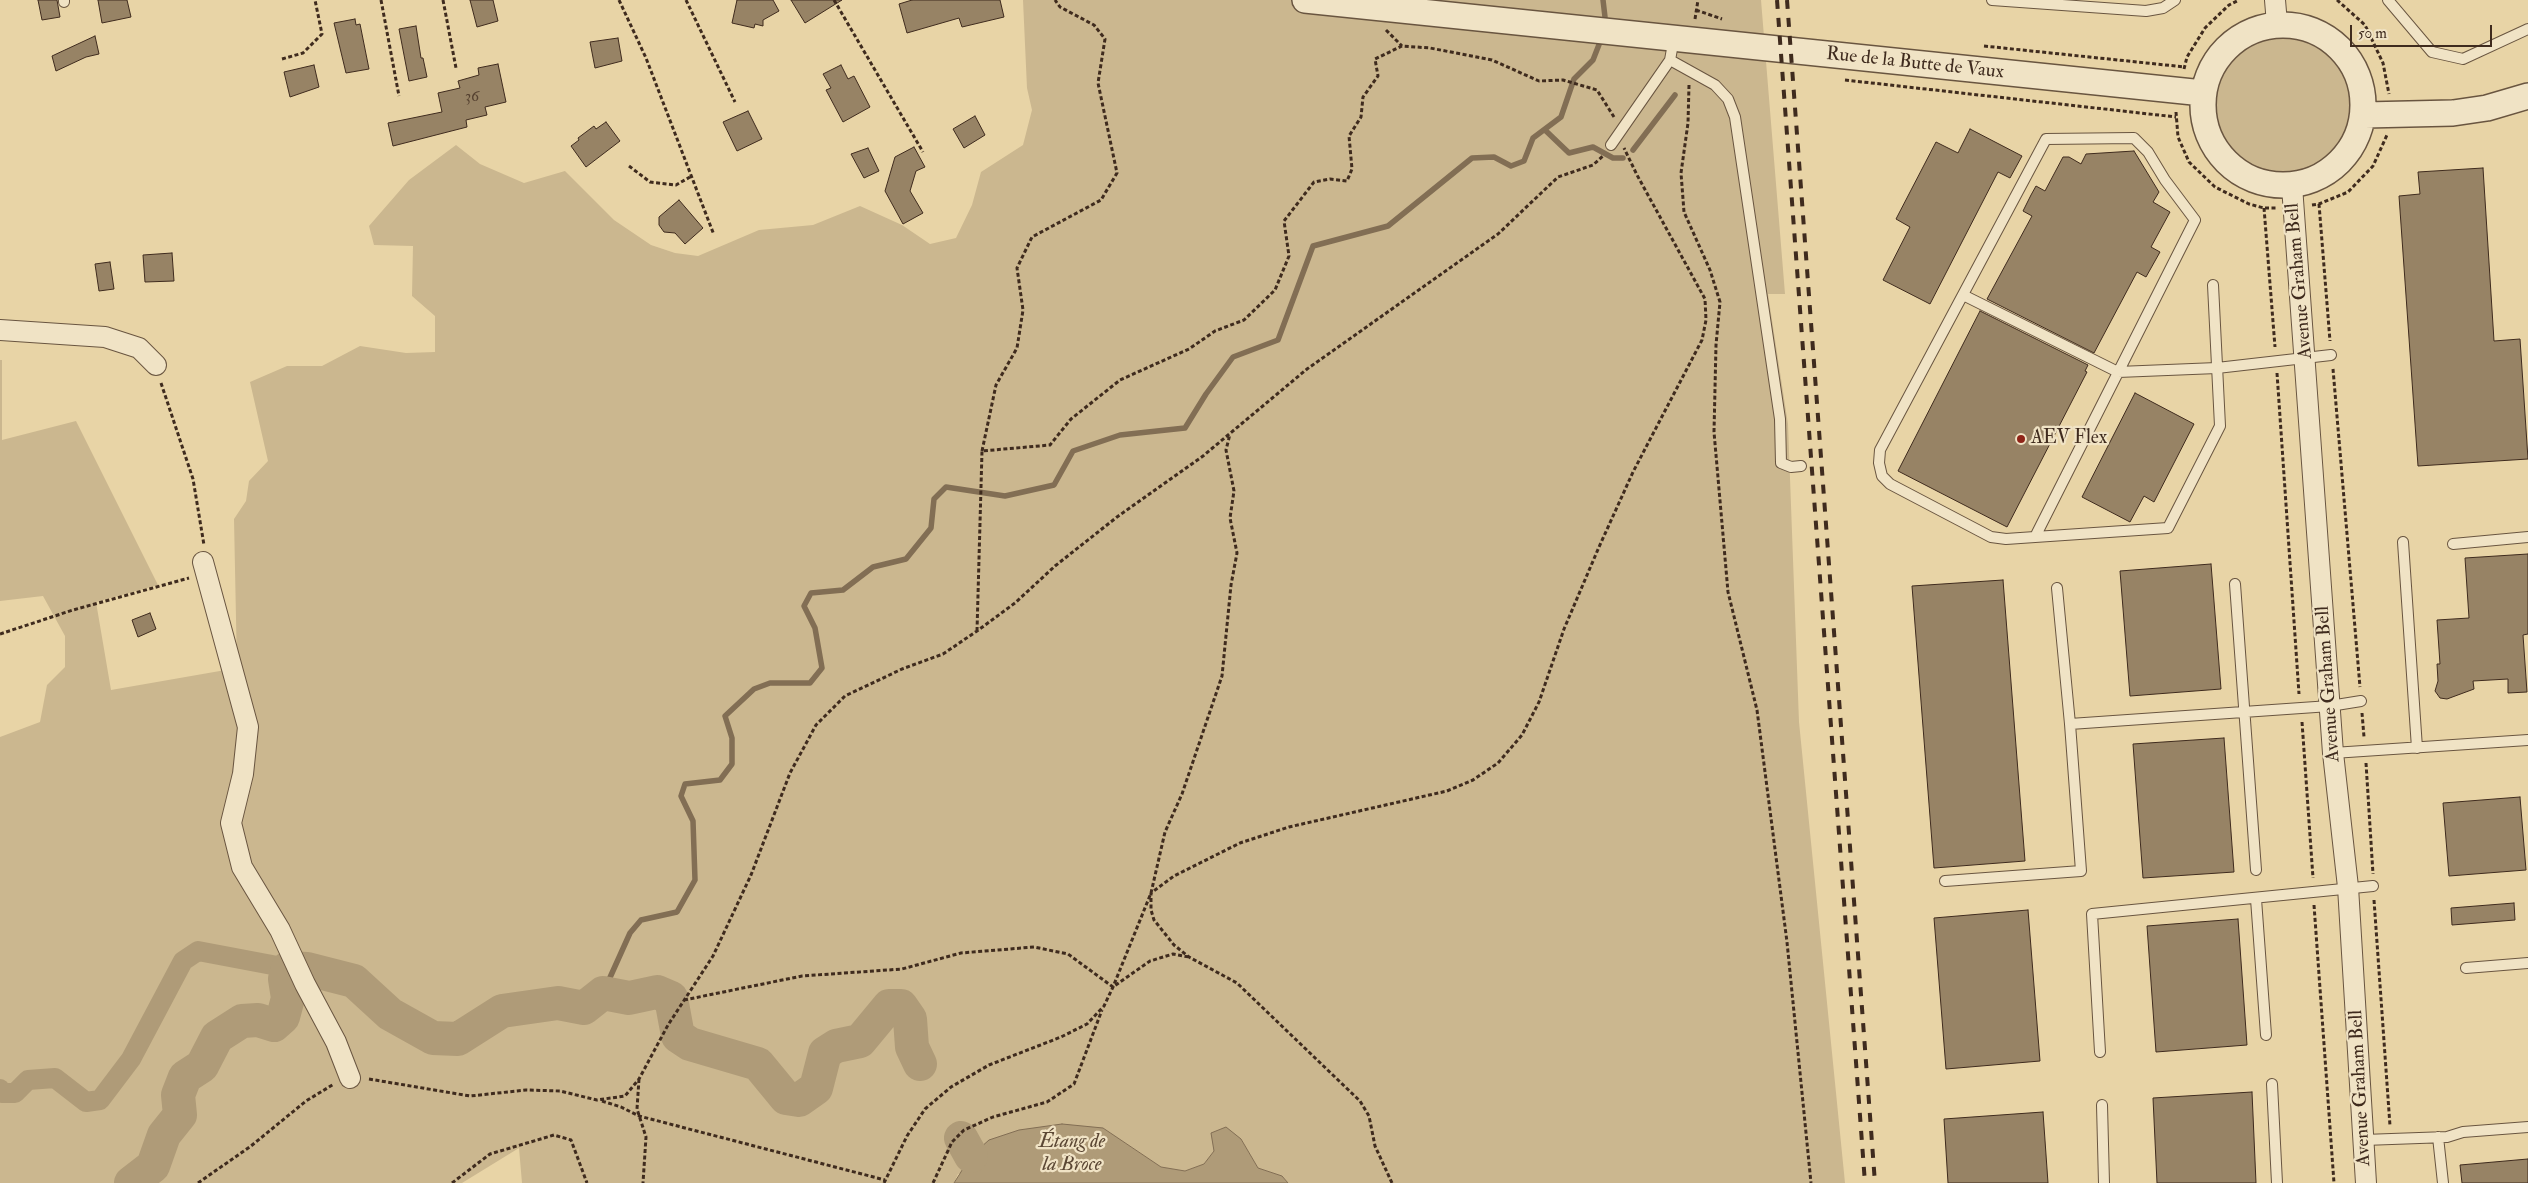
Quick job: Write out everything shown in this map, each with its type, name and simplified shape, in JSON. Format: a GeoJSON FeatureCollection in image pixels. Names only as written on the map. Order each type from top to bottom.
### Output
{"type":"FeatureCollection","features":[{"type":"Feature","properties":{"kind":"street","name":"Rue de la Butte de Vaux"},"geometry":{"type":"LineString","coordinates":[[1305,0],[1626,35],[1672,49],[1832,56],[2203,93]]}},
{"type":"Feature","properties":{"kind":"street"},"geometry":{"type":"LineString","coordinates":[[2276,12],[2299,26],[2322,34],[2342,50],[2356,71],[2363,95],[2365,115],[2354,144],[2338,165],[2293,196],[2244,176],[2225,161],[2211,141],[2203,118],[2203,93],[2209,73],[2216,61],[2235,40],[2253,30],[2276,12]]}},
{"type":"Feature","properties":{"kind":"street"},"geometry":{"type":"LineString","coordinates":[[2365,115],[2390,116],[2461,112],[2502,104],[2528,96]]}},
{"type":"Feature","properties":{"kind":"street","name":"Avenue Graham Bell"},"geometry":{"type":"LineString","coordinates":[[2293,196],[2333,753],[2348,888],[2366,1183]]}},
{"type":"Feature","properties":{"kind":"street"},"geometry":{"type":"LineString","coordinates":[[0,330],[105,337],[139,348],[156,365]]}},
{"type":"Feature","properties":{"kind":"street"},"geometry":{"type":"LineString","coordinates":[[203,562],[248,727],[243,774],[231,823],[242,867],[280,930],[305,984],[336,1042],[350,1078]]}},
{"type":"Feature","properties":{"kind":"lane"},"geometry":{"type":"LineString","coordinates":[[1992,0],[2069,3],[2146,11],[2163,8],[2174,0]]}},
{"type":"Feature","properties":{"kind":"lane"},"geometry":{"type":"LineString","coordinates":[[2388,0],[2432,52],[2463,59],[2528,29]]}},
{"type":"Feature","properties":{"kind":"lane"},"geometry":{"type":"LineString","coordinates":[[1611,145],[1672,49],[1690,71],[1715,85],[1728,99],[1736,117],[1780,419],[1781,463],[1791,467],[1801,466]]}},
{"type":"Feature","properties":{"kind":"lane"},"geometry":{"type":"LineString","coordinates":[[2035,537],[2195,220],[2164,180],[2148,152],[2134,138],[2046,139],[1880,450],[1879,463],[1882,476],[1890,484],[1991,537],[2035,537],[2168,528],[2220,426],[2213,285]]}},
{"type":"Feature","properties":{"kind":"lane"},"geometry":{"type":"LineString","coordinates":[[1963,294],[2118,372],[2217,368],[2332,355]]}},
{"type":"Feature","properties":{"kind":"lane"},"geometry":{"type":"LineString","coordinates":[[2453,544],[2528,537]]}},
{"type":"Feature","properties":{"kind":"lane"},"geometry":{"type":"LineString","coordinates":[[2403,542],[2417,748]]}},
{"type":"Feature","properties":{"kind":"lane"},"geometry":{"type":"LineString","coordinates":[[2235,584],[2256,870]]}},
{"type":"Feature","properties":{"kind":"lane"},"geometry":{"type":"LineString","coordinates":[[1945,881],[2081,870],[2057,588]]}},
{"type":"Feature","properties":{"kind":"lane"},"geometry":{"type":"LineString","coordinates":[[2070,724],[2330,706],[2361,701]]}},
{"type":"Feature","properties":{"kind":"lane"},"geometry":{"type":"LineString","coordinates":[[2333,753],[2528,740]]}},
{"type":"Feature","properties":{"kind":"lane"},"geometry":{"type":"LineString","coordinates":[[2100,1052],[2092,914],[2373,886]]}},
{"type":"Feature","properties":{"kind":"lane"},"geometry":{"type":"LineString","coordinates":[[2256,899],[2266,1036]]}},
{"type":"Feature","properties":{"kind":"lane"},"geometry":{"type":"LineString","coordinates":[[2466,968],[2528,963]]}},
{"type":"Feature","properties":{"kind":"lane"},"geometry":{"type":"LineString","coordinates":[[2272,1084],[2277,1183]]}},
{"type":"Feature","properties":{"kind":"lane"},"geometry":{"type":"LineString","coordinates":[[2102,1105],[2104,1183]]}},
{"type":"Feature","properties":{"kind":"lane"},"geometry":{"type":"LineString","coordinates":[[2364,1140],[2438,1137],[2463,1132],[2528,1127]]}},
{"type":"Feature","properties":{"kind":"lane"},"geometry":{"type":"LineString","coordinates":[[2438,1137],[2443,1183]]}},
{"type":"Feature","properties":{"kind":"path"},"geometry":{"type":"LineString","coordinates":[[282,59],[303,53],[322,34],[315,0]]}},
{"type":"Feature","properties":{"kind":"path"},"geometry":{"type":"LineString","coordinates":[[381,0],[398,96]]}},
{"type":"Feature","properties":{"kind":"path"},"geometry":{"type":"LineString","coordinates":[[442,0],[456,68]]}},
{"type":"Feature","properties":{"kind":"path"},"geometry":{"type":"LineString","coordinates":[[619,0],[646,58],[690,177],[714,235]]}},
{"type":"Feature","properties":{"kind":"path"},"geometry":{"type":"LineString","coordinates":[[686,0],[735,102]]}},
{"type":"Feature","properties":{"kind":"path"},"geometry":{"type":"LineString","coordinates":[[834,0],[923,152]]}},
{"type":"Feature","properties":{"kind":"path"},"geometry":{"type":"LineString","coordinates":[[977,631],[982,451],[996,385],[1017,348],[1023,310],[1017,268],[1032,237],[1101,200],[1117,174],[1098,83],[1105,39],[1094,25],[1060,7],[1055,0]]}},
{"type":"Feature","properties":{"kind":"path"},"geometry":{"type":"LineString","coordinates":[[2239,0],[2229,6],[2205,28],[2187,57],[2178,91],[2176,117],[2178,137],[2189,162],[2216,187],[2249,204],[2264,208],[2293,196],[2319,204],[2348,192],[2373,166],[2387,137],[2390,116],[2383,63],[2365,25],[2337,0]]}},
{"type":"Feature","properties":{"kind":"path"},"geometry":{"type":"LineString","coordinates":[[1696,10],[1719,19],[1729,20]]}},
{"type":"Feature","properties":{"kind":"path"},"geometry":{"type":"LineString","coordinates":[[933,1183],[952,1142],[964,1130],[993,1117],[1047,1102],[1074,1084],[1104,1006],[1152,893],[1174,876],[1240,843],[1297,826],[1447,791],[1473,780],[1498,763],[1522,736],[1539,702],[1564,629],[1599,546],[1633,472],[1702,340],[1706,320],[1705,299],[1637,175],[1624,146],[1622,129],[1597,90],[1563,80],[1539,80],[1492,60],[1430,48],[1402,46],[1375,59],[1378,76],[1363,97],[1361,118],[1349,136],[1352,169],[1347,182],[1330,179],[1314,182],[1284,221],[1289,256],[1275,290],[1244,320],[1215,330],[1189,349],[1120,380],[1071,419],[1050,444],[982,451]]}},
{"type":"Feature","properties":{"kind":"path"},"geometry":{"type":"LineString","coordinates":[[1976,46],[2185,67]]}},
{"type":"Feature","properties":{"kind":"path"},"geometry":{"type":"LineString","coordinates":[[1690,71],[1688,123],[1681,173],[1684,212],[1710,270],[1720,302],[1716,345],[1714,432],[1728,592],[1757,710],[1787,942],[1810,1183]]}},
{"type":"Feature","properties":{"kind":"path"},"geometry":{"type":"LineString","coordinates":[[1839,79],[2176,117]]}},
{"type":"Feature","properties":{"kind":"path"},"geometry":{"type":"LineString","coordinates":[[599,1100],[625,1096],[639,1078],[668,1025],[713,956],[751,875],[790,773],[816,726],[845,696],[902,669],[943,654],[977,631],[1015,603],[1055,566],[1230,433],[1307,369],[1498,234],[1558,177],[1592,165],[1601,159]]}},
{"type":"Feature","properties":{"kind":"path"},"geometry":{"type":"LineString","coordinates":[[629,166],[650,182],[676,185],[690,177]]}},
{"type":"Feature","properties":{"kind":"path"},"geometry":{"type":"LineString","coordinates":[[2319,204],[2366,752],[2390,1139]]}},
{"type":"Feature","properties":{"kind":"path"},"geometry":{"type":"LineString","coordinates":[[0,634],[73,610],[179,582],[193,576],[203,562],[205,538],[193,479],[156,365]]}},
{"type":"Feature","properties":{"kind":"path"},"geometry":{"type":"LineString","coordinates":[[1230,433],[1226,450],[1234,491],[1230,518],[1237,553],[1231,585],[1222,676],[1215,692],[1208,723],[1182,794],[1165,832],[1152,893],[1151,910],[1154,920],[1166,938],[1189,957],[1237,983],[1360,1101],[1369,1116],[1374,1146],[1392,1183]]}},
{"type":"Feature","properties":{"kind":"path"},"geometry":{"type":"LineString","coordinates":[[684,1000],[802,976],[902,969],[961,953],[1034,947],[1068,954],[1113,987]]}},
{"type":"Feature","properties":{"kind":"path"},"geometry":{"type":"LineString","coordinates":[[1113,987],[1150,961],[1173,954],[1189,957]]}},
{"type":"Feature","properties":{"kind":"path"},"geometry":{"type":"LineString","coordinates":[[198,1183],[251,1146],[306,1101],[328,1086],[350,1078],[374,1079],[470,1096],[526,1090],[560,1091],[599,1100],[621,1107],[639,1116],[885,1181],[907,1136],[925,1109],[951,1087],[989,1065],[1061,1038],[1087,1024],[1104,1006]]}},
{"type":"Feature","properties":{"kind":"path"},"geometry":{"type":"LineString","coordinates":[[639,1078],[637,1109],[646,1137],[643,1183]]}},
{"type":"Feature","properties":{"kind":"path"},"geometry":{"type":"LineString","coordinates":[[452,1183],[490,1154],[554,1135],[571,1140],[587,1183]]}},
{"type":"Feature","properties":{"kind":"shaded area"},"geometry":{"type":"Polygon","coordinates":[[[1023,0],[1761,0],[1785,294],[1768,294],[1788,424],[1799,722],[1845,1183],[1288,1183],[1282,1176],[1258,1168],[1241,1139],[1214,1151],[1204,1164],[1185,1171],[1161,1167],[1103,1128],[958,1174],[954,1183],[522,1183],[519,1148],[462,1183],[0,1183],[0,737],[40,722],[47,685],[65,667],[65,636],[43,596],[0,601],[0,360],[2,360],[2,440],[76,421],[158,585],[96,602],[111,690],[237,668],[234,519],[246,501],[249,481],[268,461],[250,382],[287,366],[322,366],[360,346],[406,353],[435,352],[435,316],[412,296],[413,246],[374,245],[369,226],[409,180],[456,145],[480,164],[524,183],[565,171],[614,220],[651,245],[675,253],[698,256],[759,230],[813,225],[860,206],[902,225],[930,244],[956,238],[972,205],[981,172],[1023,145],[1032,110],[1027,88],[1023,0]]]}},
{"type":"Feature","properties":{"kind":"shaded area"},"geometry":{"type":"Polygon","coordinates":[[[2282,33],[2309,39],[2321,45],[2331,54],[2340,64],[2346,76],[2352,103],[2346,130],[2340,142],[2331,152],[2321,161],[2309,167],[2282,173],[2255,167],[2243,161],[2233,152],[2224,142],[2218,130],[2212,103],[2218,76],[2224,64],[2233,54],[2243,45],[2255,39],[2282,33]]]}},
{"type":"Feature","properties":{"kind":"water","name":"Étang de la Broce"},"geometry":{"type":"Polygon","coordinates":[[[1062,1124],[1103,1128],[1161,1167],[1185,1171],[1204,1164],[1214,1151],[1211,1133],[1226,1127],[1241,1139],[1258,1168],[1282,1176],[1288,1183],[954,1183],[971,1156],[989,1140],[1019,1130],[1062,1124]]]}},
{"type":"Feature","properties":{"kind":"building"},"geometry":{"type":"Polygon","coordinates":[[[38,0],[57,0],[60,17],[42,20],[38,0]]]}},
{"type":"Feature","properties":{"kind":"building"},"geometry":{"type":"Polygon","coordinates":[[[98,0],[127,0],[131,17],[102,23],[98,0]]]}},
{"type":"Feature","properties":{"kind":"building"},"geometry":{"type":"Polygon","coordinates":[[[470,0],[493,0],[498,21],[477,27],[470,0]]]}},
{"type":"Feature","properties":{"kind":"building"},"geometry":{"type":"Polygon","coordinates":[[[737,0],[773,0],[779,11],[763,20],[763,26],[755,24],[754,28],[732,23],[737,0]]]}},
{"type":"Feature","properties":{"kind":"building"},"geometry":{"type":"Polygon","coordinates":[[[791,0],[842,0],[805,23],[791,0]]]}},
{"type":"Feature","properties":{"kind":"building"},"geometry":{"type":"Polygon","coordinates":[[[912,0],[1000,0],[1004,17],[962,27],[959,18],[907,33],[899,4],[912,0]]]}},
{"type":"Feature","properties":{"kind":"building"},"geometry":{"type":"Polygon","coordinates":[[[355,19],[356,25],[360,24],[369,69],[346,73],[334,23],[355,19]]]}},
{"type":"Feature","properties":{"kind":"building"},"geometry":{"type":"Polygon","coordinates":[[[416,26],[421,58],[423,58],[427,77],[409,81],[399,29],[416,26]]]}},
{"type":"Feature","properties":{"kind":"building"},"geometry":{"type":"Polygon","coordinates":[[[95,36],[99,54],[86,57],[56,71],[52,56],[95,36]]]}},
{"type":"Feature","properties":{"kind":"building"},"geometry":{"type":"Polygon","coordinates":[[[618,38],[622,61],[595,68],[590,42],[618,38]]]}},
{"type":"Feature","properties":{"kind":"building"},"geometry":{"type":"Polygon","coordinates":[[[498,64],[506,102],[485,107],[487,115],[466,120],[467,127],[393,146],[388,123],[442,112],[438,93],[460,88],[458,81],[479,75],[478,68],[498,64]]]}},
{"type":"Feature","properties":{"kind":"building"},"geometry":{"type":"Polygon","coordinates":[[[314,65],[319,87],[290,97],[284,72],[314,65]]]}},
{"type":"Feature","properties":{"kind":"building"},"geometry":{"type":"Polygon","coordinates":[[[841,65],[848,79],[854,76],[870,107],[843,122],[826,90],[831,88],[823,74],[841,65]]]}},
{"type":"Feature","properties":{"kind":"building"},"geometry":{"type":"Polygon","coordinates":[[[748,111],[762,139],[737,151],[723,122],[748,111]]]}},
{"type":"Feature","properties":{"kind":"building"},"geometry":{"type":"Polygon","coordinates":[[[975,116],[985,135],[964,148],[953,129],[975,116]]]}},
{"type":"Feature","properties":{"kind":"building"},"geometry":{"type":"Polygon","coordinates":[[[606,122],[620,141],[586,167],[571,146],[594,126],[596,129],[606,122]]]}},
{"type":"Feature","properties":{"kind":"building"},"geometry":{"type":"Polygon","coordinates":[[[1970,129],[2022,156],[2010,178],[1998,172],[1930,304],[1883,280],[1910,227],[1896,219],[1936,142],[1958,153],[1970,129]]]}},
{"type":"Feature","properties":{"kind":"building"},"geometry":{"type":"Polygon","coordinates":[[[914,147],[925,167],[916,171],[910,191],[923,213],[903,224],[885,191],[895,157],[914,147]]]}},
{"type":"Feature","properties":{"kind":"building"},"geometry":{"type":"Polygon","coordinates":[[[868,148],[879,171],[864,178],[851,154],[868,148]]]}},
{"type":"Feature","properties":{"kind":"building"},"geometry":{"type":"Polygon","coordinates":[[[2134,151],[2159,192],[2153,202],[2170,212],[2151,247],[2160,252],[2146,277],[2137,272],[2094,353],[1987,299],[2032,216],[2023,211],[2031,195],[2036,186],[2045,191],[2063,157],[2069,157],[2081,164],[2086,154],[2134,151]]]}},
{"type":"Feature","properties":{"kind":"building"},"geometry":{"type":"Polygon","coordinates":[[[2483,168],[2494,341],[2520,339],[2528,459],[2418,466],[2399,196],[2420,194],[2418,172],[2483,168]]]}},
{"type":"Feature","properties":{"kind":"building"},"geometry":{"type":"Polygon","coordinates":[[[679,200],[703,228],[685,244],[675,233],[664,232],[659,225],[659,217],[679,200]]]}},
{"type":"Feature","properties":{"kind":"building"},"geometry":{"type":"Polygon","coordinates":[[[172,253],[174,281],[145,282],[143,255],[172,253]]]}},
{"type":"Feature","properties":{"kind":"building"},"geometry":{"type":"Polygon","coordinates":[[[110,262],[114,289],[99,291],[95,264],[110,262]]]}},
{"type":"Feature","properties":{"kind":"building"},"geometry":{"type":"Polygon","coordinates":[[[1980,311],[2088,365],[2085,371],[2087,372],[2007,527],[1898,471],[1980,311]]]}},
{"type":"Feature","properties":{"kind":"building"},"geometry":{"type":"Polygon","coordinates":[[[2135,393],[2194,424],[2154,502],[2144,496],[2130,522],[2082,497],[2135,393]]]}},
{"type":"Feature","properties":{"kind":"building"},"geometry":{"type":"Polygon","coordinates":[[[2528,554],[2528,634],[2523,635],[2527,692],[2508,693],[2508,679],[2473,681],[2474,689],[2447,699],[2440,698],[2435,691],[2438,681],[2437,664],[2440,664],[2437,620],[2469,618],[2465,558],[2528,554]]]}},
{"type":"Feature","properties":{"kind":"building"},"geometry":{"type":"Polygon","coordinates":[[[2211,564],[2221,689],[2130,696],[2120,571],[2211,564]]]}},
{"type":"Feature","properties":{"kind":"building"},"geometry":{"type":"Polygon","coordinates":[[[2003,580],[2025,861],[1934,868],[1912,586],[2003,580]]]}},
{"type":"Feature","properties":{"kind":"building"},"geometry":{"type":"Polygon","coordinates":[[[150,613],[156,629],[138,637],[132,620],[150,613]]]}},
{"type":"Feature","properties":{"kind":"building"},"geometry":{"type":"Polygon","coordinates":[[[2224,738],[2234,872],[2143,878],[2133,744],[2224,738]]]}},
{"type":"Feature","properties":{"kind":"building"},"geometry":{"type":"Polygon","coordinates":[[[2520,797],[2526,870],[2449,876],[2443,803],[2520,797]]]}},
{"type":"Feature","properties":{"kind":"building"},"geometry":{"type":"Polygon","coordinates":[[[2514,903],[2515,920],[2452,925],[2451,908],[2514,903]]]}},
{"type":"Feature","properties":{"kind":"building"},"geometry":{"type":"Polygon","coordinates":[[[2028,910],[2040,1061],[1946,1069],[1934,918],[2028,910]]]}},
{"type":"Feature","properties":{"kind":"building"},"geometry":{"type":"Polygon","coordinates":[[[2238,919],[2247,1045],[2156,1052],[2147,926],[2238,919]]]}},
{"type":"Feature","properties":{"kind":"building"},"geometry":{"type":"Polygon","coordinates":[[[2252,1092],[2256,1183],[2157,1183],[2153,1098],[2252,1092]]]}},
{"type":"Feature","properties":{"kind":"building"},"geometry":{"type":"Polygon","coordinates":[[[2043,1112],[2048,1183],[1948,1183],[1944,1119],[2043,1112]]]}},
{"type":"Feature","properties":{"kind":"building"},"geometry":{"type":"Polygon","coordinates":[[[2528,1159],[2528,1183],[2462,1183],[2460,1165],[2528,1159]]]}},
{"type":"Feature","properties":{"kind":"waterway"},"geometry":{"type":"LineString","coordinates":[[1603,0],[1605,17]]}},
{"type":"Feature","properties":{"kind":"waterway"},"geometry":{"type":"LineString","coordinates":[[603,993],[630,933],[641,920],[677,912],[695,880],[693,821],[681,796],[685,784],[720,780],[732,764],[732,738],[725,716],[754,689],[770,683],[810,683],[822,668],[815,628],[804,606],[811,593],[843,590],[873,567],[906,559],[931,528],[934,499],[946,487],[1005,496],[1054,485],[1073,451],[1120,435],[1185,428],[1206,394],[1233,357],[1278,340],[1313,246],[1388,226],[1472,158],[1494,157],[1511,166],[1524,161],[1533,138],[1561,117],[1574,79],[1593,60],[1600,42]]}},
{"type":"Feature","properties":{"kind":"waterway"},"geometry":{"type":"LineString","coordinates":[[1633,150],[1675,95]]}},
{"type":"Feature","properties":{"kind":"waterway"},"geometry":{"type":"LineString","coordinates":[[1545,130],[1569,153],[1593,147],[1613,158],[1623,158]]}},
{"type":"Feature","properties":{"kind":"waterway"},"geometry":{"type":"LineString","coordinates":[[0,1089],[2,1093],[15,1093],[28,1080],[55,1078],[86,1102],[100,1100],[131,1059],[183,961],[198,951],[288,968]]}},
{"type":"Feature","properties":{"kind":"waterway"},"geometry":{"type":"LineString","coordinates":[[131,1183],[153,1166],[164,1135],[180,1115],[178,1095],[185,1077],[202,1066],[217,1037],[242,1021],[258,1020],[274,1025],[283,1017],[288,998],[285,979],[288,968],[307,969],[354,981],[390,1014],[433,1038],[458,1039],[502,1011],[558,1003],[584,1008],[603,993],[629,998],[657,992],[671,998],[678,1036],[690,1044],[758,1064],[786,1098],[799,1100],[816,1088],[825,1053],[836,1046],[860,1041],[889,1006],[901,1006],[910,1019],[912,1047],[920,1064]]}},
{"type":"Feature","properties":{"kind":"waterway"},"geometry":{"type":"LineString","coordinates":[[961,1138],[971,1156]]}},
{"type":"Feature","properties":{"kind":"railway"},"geometry":{"type":"LineString","coordinates":[[1777,0],[1865,1183]]}},
{"type":"Feature","properties":{"kind":"railway"},"geometry":{"type":"LineString","coordinates":[[1787,0],[1875,1183]]}},
{"type":"Feature","properties":{"kind":"place","name":"AEV Flex"},"geometry":{"type":"Point","coordinates":[2021,439]}}]}
